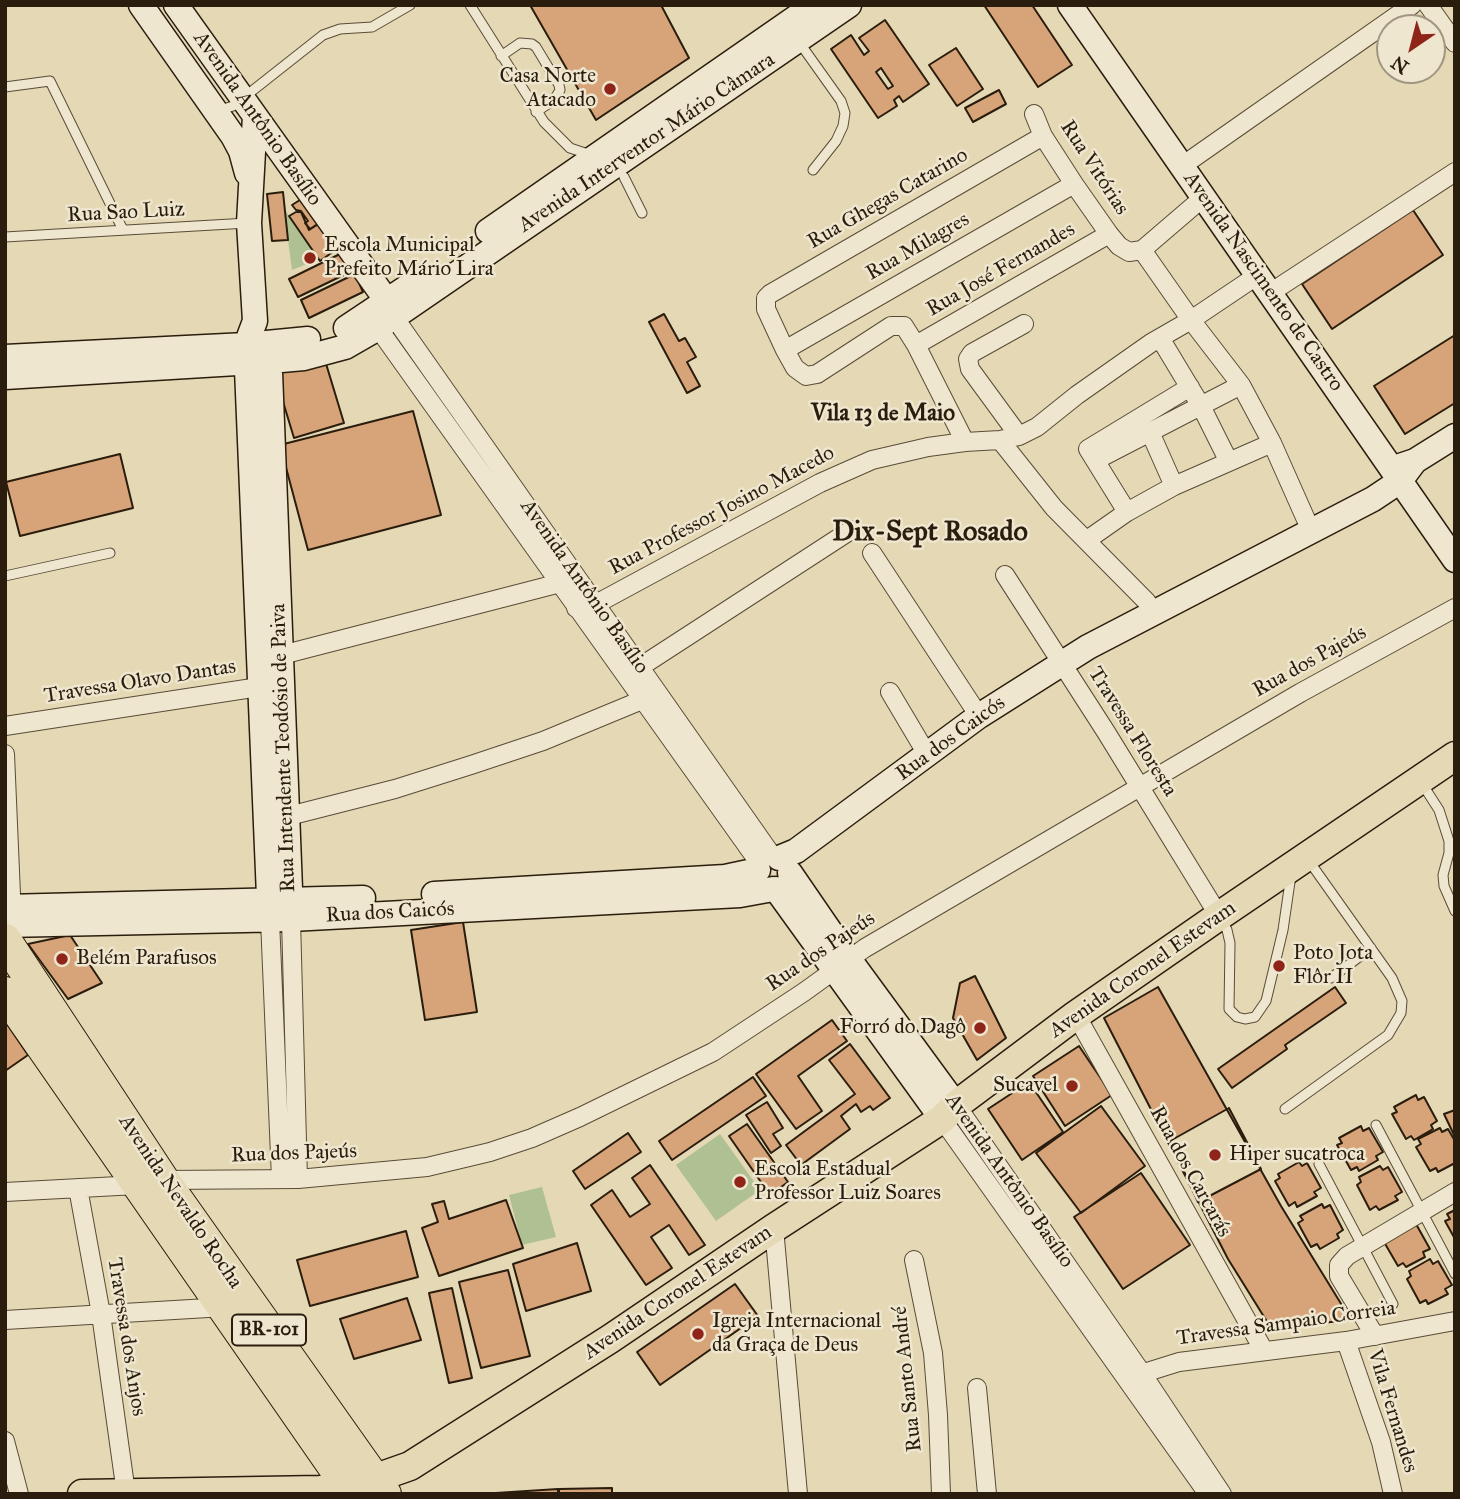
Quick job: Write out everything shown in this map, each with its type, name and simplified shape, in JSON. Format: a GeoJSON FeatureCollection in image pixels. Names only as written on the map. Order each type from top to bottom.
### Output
{"type":"FeatureCollection","features":[{"type":"Feature","properties":{"kind":"highway","name":"Avenida Nevaldo Rocha"},"geometry":{"type":"LineString","coordinates":[[8,921],[150,1182],[225,1307],[365,1489]]}},
{"type":"Feature","properties":{"kind":"highway","name":"Avenida Nevaldo Rocha"},"geometry":{"type":"LineString","coordinates":[[5,993],[150,1182],[365,1489]]}},
{"type":"Feature","properties":{"kind":"main road","name":"Avenida Coronel Estevam"},"geometry":{"type":"LineString","coordinates":[[82,1494],[365,1489],[410,1466],[610,1339],[949,1112],[1076,1016],[1455,757]]}},
{"type":"Feature","properties":{"kind":"street","name":"Avenida Antônio Basílio"},"geometry":{"type":"LineString","coordinates":[[141,5],[241,151],[250,190]]}},
{"type":"Feature","properties":{"kind":"street","name":"Avenida Antônio Basílio"},"geometry":{"type":"LineString","coordinates":[[176,5],[248,107],[558,583],[642,701],[777,869]]}},
{"type":"Feature","properties":{"kind":"street","name":"Avenida Interventor Mário Câmara"},"geometry":{"type":"LineString","coordinates":[[613,161],[814,5]]}},
{"type":"Feature","properties":{"kind":"street","name":"Avenida Interventor Mário Câmara"},"geometry":{"type":"LineString","coordinates":[[5,377],[258,353],[386,316],[849,5]]}},
{"type":"Feature","properties":{"kind":"street","name":"Avenida Nascimento de Castro"},"geometry":{"type":"LineString","coordinates":[[1070,5],[1455,560]]}},
{"type":"Feature","properties":{"kind":"street"},"geometry":{"type":"LineString","coordinates":[[1182,166],[1412,5]]}},
{"type":"Feature","properties":{"kind":"street"},"geometry":{"type":"LineString","coordinates":[[1428,5],[1455,43]]}},
{"type":"Feature","properties":{"kind":"street","name":"Rua Intendente Teodósio de Paiva"},"geometry":{"type":"LineString","coordinates":[[248,107],[249,223],[258,353],[290,1179]]}},
{"type":"Feature","properties":{"kind":"street","name":"Rua Vitórias"},"geometry":{"type":"LineString","coordinates":[[1034,114],[1043,136],[1114,240]]}},
{"type":"Feature","properties":{"kind":"street","name":"Rua Ghegas Catarino"},"geometry":{"type":"LineString","coordinates":[[785,350],[766,309],[766,298],[769,294],[1043,136]]}},
{"type":"Feature","properties":{"kind":"street","name":"Rua Professor Josino Macedo"},"geometry":{"type":"LineString","coordinates":[[576,608],[596,604],[849,469],[896,454],[1019,436],[1037,427],[1077,395],[1160,338],[1264,284],[1455,172]]}},
{"type":"Feature","properties":{"kind":"street","name":"Rua Milagres"},"geometry":{"type":"LineString","coordinates":[[785,350],[1074,184]]}},
{"type":"Feature","properties":{"kind":"street"},"geometry":{"type":"LineString","coordinates":[[1114,240],[1129,252],[1142,250],[1205,197]]}},
{"type":"Feature","properties":{"kind":"street","name":"Rua José Fernandes"},"geometry":{"type":"LineString","coordinates":[[916,345],[1114,240]]}},
{"type":"Feature","properties":{"kind":"street"},"geometry":{"type":"LineString","coordinates":[[1142,250],[1241,385],[1272,443],[1308,525]]}},
{"type":"Feature","properties":{"kind":"street","name":"Avenida Antônio Basílio"},"geometry":{"type":"LineString","coordinates":[[386,316],[579,579],[841,964],[949,1112],[1134,1376],[1222,1494]]}},
{"type":"Feature","properties":{"kind":"street"},"geometry":{"type":"LineString","coordinates":[[1019,436],[970,369],[968,359],[972,353],[1024,324]]}},
{"type":"Feature","properties":{"kind":"street"},"geometry":{"type":"LineString","coordinates":[[785,350],[795,368],[806,376],[817,374],[880,332],[895,325],[904,326],[965,442]]}},
{"type":"Feature","properties":{"kind":"street"},"geometry":{"type":"LineString","coordinates":[[1160,338],[1201,406],[1229,462]]}},
{"type":"Feature","properties":{"kind":"street","name":"Avenida Interventor Mário Câmara"},"geometry":{"type":"LineString","coordinates":[[5,357],[258,353]]}},
{"type":"Feature","properties":{"kind":"street"},"geometry":{"type":"LineString","coordinates":[[1096,460],[1241,385]]}},
{"type":"Feature","properties":{"kind":"street"},"geometry":{"type":"LineString","coordinates":[[1127,512],[1088,449],[1190,387]]}},
{"type":"Feature","properties":{"kind":"street"},"geometry":{"type":"LineString","coordinates":[[1150,432],[1174,486]]}},
{"type":"Feature","properties":{"kind":"street","name":"Rua dos Caicós"},"geometry":{"type":"LineString","coordinates":[[1110,634],[1136,624],[1211,582],[1308,525],[1363,488],[1396,474],[1455,436]]}},
{"type":"Feature","properties":{"kind":"street"},"geometry":{"type":"LineString","coordinates":[[999,440],[1037,489],[1147,602]]}},
{"type":"Feature","properties":{"kind":"street"},"geometry":{"type":"LineString","coordinates":[[1087,540],[1127,512],[1174,486],[1272,443]]}},
{"type":"Feature","properties":{"kind":"street","name":"Rua dos Caicós"},"geometry":{"type":"LineString","coordinates":[[8,921],[345,907],[725,877],[777,869],[979,716],[1110,634],[1147,602],[1308,525]]}},
{"type":"Feature","properties":{"kind":"street"},"geometry":{"type":"LineString","coordinates":[[640,667],[851,530]]}},
{"type":"Feature","properties":{"kind":"street"},"geometry":{"type":"LineString","coordinates":[[872,553],[979,716]]}},
{"type":"Feature","properties":{"kind":"street","name":"Travessa Floresta"},"geometry":{"type":"LineString","coordinates":[[1005,575],[1219,916]]}},
{"type":"Feature","properties":{"kind":"street"},"geometry":{"type":"LineString","coordinates":[[270,658],[579,579]]}},
{"type":"Feature","properties":{"kind":"street","name":"Rua dos Pajeús"},"geometry":{"type":"LineString","coordinates":[[5,1192],[150,1182],[290,1179],[427,1167],[490,1152],[532,1138],[713,1052],[841,964],[1139,786],[1455,608]]}},
{"type":"Feature","properties":{"kind":"street","name":"Travessa Olavo Dantas"},"geometry":{"type":"LineString","coordinates":[[5,726],[271,685]]}},
{"type":"Feature","properties":{"kind":"street"},"geometry":{"type":"LineString","coordinates":[[890,692],[928,756]]}},
{"type":"Feature","properties":{"kind":"street"},"geometry":{"type":"LineString","coordinates":[[277,819],[395,789],[471,765],[543,741],[642,701]]}},
{"type":"Feature","properties":{"kind":"street"},"geometry":{"type":"LineString","coordinates":[[5,754],[8,921]]}},
{"type":"Feature","properties":{"kind":"street","name":"Rua dos Carcarás"},"geometry":{"type":"LineString","coordinates":[[1076,1016],[1264,1350]]}},
{"type":"Feature","properties":{"kind":"street","name":"Travessa dos Anjos"},"geometry":{"type":"LineString","coordinates":[[78,1188],[101,1314],[126,1493]]}},
{"type":"Feature","properties":{"kind":"street"},"geometry":{"type":"LineString","coordinates":[[1375,1336],[1338,1270],[1347,1256],[1455,1192]]}},
{"type":"Feature","properties":{"kind":"street"},"geometry":{"type":"LineString","coordinates":[[774,1228],[797,1494]]}},
{"type":"Feature","properties":{"kind":"street","name":"Rua Santo André"},"geometry":{"type":"LineString","coordinates":[[914,1259],[933,1353],[941,1494]]}},
{"type":"Feature","properties":{"kind":"street"},"geometry":{"type":"LineString","coordinates":[[5,1320],[225,1307]]}},
{"type":"Feature","properties":{"kind":"street","name":"Travessa Sampaio Correia"},"geometry":{"type":"LineString","coordinates":[[1134,1376],[1179,1362],[1346,1341],[1455,1321]]}},
{"type":"Feature","properties":{"kind":"street","name":"Vila Fernandes"},"geometry":{"type":"LineString","coordinates":[[1346,1341],[1381,1442],[1393,1494]]}},
{"type":"Feature","properties":{"kind":"street","name":"Avenida Antônio Basílio"},"geometry":{"type":"LineString","coordinates":[[1134,1376],[1208,1494]]}},
{"type":"Feature","properties":{"kind":"street"},"geometry":{"type":"LineString","coordinates":[[977,1388],[987,1494]]}},
{"type":"Feature","properties":{"kind":"street"},"geometry":{"type":"LineString","coordinates":[[5,1441],[19,1494]]}},
{"type":"Feature","properties":{"kind":"lane"},"geometry":{"type":"LineString","coordinates":[[216,111],[248,107],[323,35],[340,29],[372,27],[410,5]]}},
{"type":"Feature","properties":{"kind":"lane"},"geometry":{"type":"LineString","coordinates":[[470,5],[536,112],[551,131],[570,148],[613,161],[642,214]]}},
{"type":"Feature","properties":{"kind":"lane"},"geometry":{"type":"LineString","coordinates":[[798,40],[841,101],[845,113],[836,141],[813,170]]}},
{"type":"Feature","properties":{"kind":"lane"},"geometry":{"type":"LineString","coordinates":[[501,56],[520,43],[536,47],[560,90],[554,100],[536,112]]}},
{"type":"Feature","properties":{"kind":"lane"},"geometry":{"type":"LineString","coordinates":[[5,87],[50,81],[123,230]]}},
{"type":"Feature","properties":{"kind":"lane","name":"Rua Sao Luiz"},"geometry":{"type":"LineString","coordinates":[[5,237],[249,223]]}},
{"type":"Feature","properties":{"kind":"lane"},"geometry":{"type":"LineString","coordinates":[[5,576],[110,553]]}},
{"type":"Feature","properties":{"kind":"lane"},"geometry":{"type":"LineString","coordinates":[[1420,780],[1439,810],[1449,841],[1443,876],[1444,886],[1455,911]]}},
{"type":"Feature","properties":{"kind":"lane"},"geometry":{"type":"LineString","coordinates":[[1219,916],[1227,930],[1230,943],[1229,1009],[1237,1017],[1255,1017],[1266,1002],[1299,862]]}},
{"type":"Feature","properties":{"kind":"lane"},"geometry":{"type":"LineString","coordinates":[[1284,1108],[1388,1035],[1401,1013],[1402,1001],[1399,991],[1371,948],[1299,862]]}},
{"type":"Feature","properties":{"kind":"lane"},"geometry":{"type":"LineString","coordinates":[[1331,978],[1371,948]]}},
{"type":"Feature","properties":{"kind":"lane"},"geometry":{"type":"LineString","coordinates":[[1376,1125],[1455,1273]]}},
{"type":"Feature","properties":{"kind":"lane"},"geometry":{"type":"LineString","coordinates":[[1319,1164],[1394,1304]]}},
{"type":"Feature","properties":{"kind":"green space"},"geometry":{"type":"Polygon","coordinates":[[[285,210],[319,259],[292,270],[288,240],[285,210]]]}},
{"type":"Feature","properties":{"kind":"green space"},"geometry":{"type":"Polygon","coordinates":[[[720,1134],[760,1190],[716,1221],[676,1165],[720,1134]]]}},
{"type":"Feature","properties":{"kind":"green space"},"geometry":{"type":"Polygon","coordinates":[[[542,1187],[556,1237],[522,1245],[509,1195],[542,1187]]]}},
{"type":"Feature","properties":{"kind":"building","name":"Casa Norte Atacado"},"geometry":{"type":"Polygon","coordinates":[[[530,5],[661,5],[689,58],[596,120],[530,5]]]}},
{"type":"Feature","properties":{"kind":"building"},"geometry":{"type":"Polygon","coordinates":[[[984,5],[1032,5],[1072,65],[1038,87],[984,5]]]}},
{"type":"Feature","properties":{"kind":"building"},"geometry":{"type":"Polygon","coordinates":[[[885,20],[929,84],[903,102],[899,96],[894,100],[897,106],[878,118],[831,49],[851,35],[864,55],[869,51],[859,38],[885,20]],[[881,68],[876,72],[888,89],[893,86],[881,68]]]}},
{"type":"Feature","properties":{"kind":"building"},"geometry":{"type":"Polygon","coordinates":[[[956,48],[983,89],[957,106],[929,65],[956,48]]]}},
{"type":"Feature","properties":{"kind":"building"},"geometry":{"type":"Polygon","coordinates":[[[999,90],[1006,104],[973,122],[965,108],[999,90]]]}},
{"type":"Feature","properties":{"kind":"building"},"geometry":{"type":"Polygon","coordinates":[[[283,192],[288,240],[272,241],[267,194],[283,192]]]}},
{"type":"Feature","properties":{"kind":"building"},"geometry":{"type":"Polygon","coordinates":[[[303,198],[319,223],[310,229],[301,211],[292,205],[303,198]]]}},
{"type":"Feature","properties":{"kind":"building"},"geometry":{"type":"Polygon","coordinates":[[[1413,210],[1443,255],[1332,329],[1302,284],[1413,210]]]}},
{"type":"Feature","properties":{"kind":"building"},"geometry":{"type":"Polygon","coordinates":[[[301,212],[309,230],[320,223],[337,249],[320,261],[289,216],[301,212]]]}},
{"type":"Feature","properties":{"kind":"building"},"geometry":{"type":"Polygon","coordinates":[[[342,253],[352,271],[298,297],[289,279],[342,253]]]}},
{"type":"Feature","properties":{"kind":"building"},"geometry":{"type":"Polygon","coordinates":[[[355,274],[363,292],[309,318],[301,300],[355,274]]]}},
{"type":"Feature","properties":{"kind":"building"},"geometry":{"type":"Polygon","coordinates":[[[664,314],[679,341],[685,338],[696,357],[687,362],[700,386],[687,393],[649,322],[664,314]]]}},
{"type":"Feature","properties":{"kind":"building"},"geometry":{"type":"Polygon","coordinates":[[[1455,335],[1455,403],[1405,434],[1374,386],[1455,335]]]}},
{"type":"Feature","properties":{"kind":"building"},"geometry":{"type":"Polygon","coordinates":[[[324,357],[344,423],[294,438],[274,372],[324,357]]]}},
{"type":"Feature","properties":{"kind":"building"},"geometry":{"type":"Polygon","coordinates":[[[413,411],[441,515],[308,550],[280,445],[413,411]]]}},
{"type":"Feature","properties":{"kind":"building"},"geometry":{"type":"Polygon","coordinates":[[[120,454],[133,508],[20,536],[6,482],[120,454]]]}},
{"type":"Feature","properties":{"kind":"building"},"geometry":{"type":"Polygon","coordinates":[[[463,922],[477,1012],[425,1020],[411,930],[463,922]]]}},
{"type":"Feature","properties":{"kind":"building"},"geometry":{"type":"Polygon","coordinates":[[[70,935],[102,983],[68,999],[28,944],[70,935]]]}},
{"type":"Feature","properties":{"kind":"building","name":"Forró do Dagô"},"geometry":{"type":"Polygon","coordinates":[[[975,976],[1006,1038],[977,1060],[953,1018],[960,983],[975,976]]]}},
{"type":"Feature","properties":{"kind":"building"},"geometry":{"type":"Polygon","coordinates":[[[1158,987],[1281,1206],[1351,1320],[1271,1328],[1228,1259],[1104,1018],[1158,987]]]}},
{"type":"Feature","properties":{"kind":"building"},"geometry":{"type":"Polygon","coordinates":[[[1335,987],[1346,1003],[1285,1045],[1287,1049],[1232,1088],[1218,1069],[1335,987]]]}},
{"type":"Feature","properties":{"kind":"building"},"geometry":{"type":"Polygon","coordinates":[[[832,1020],[847,1041],[798,1076],[822,1111],[796,1129],[756,1074],[832,1020]]]}},
{"type":"Feature","properties":{"kind":"building"},"geometry":{"type":"Polygon","coordinates":[[[5,1021],[28,1055],[5,1071],[5,1021]]]}},
{"type":"Feature","properties":{"kind":"building"},"geometry":{"type":"Polygon","coordinates":[[[850,1044],[890,1098],[873,1110],[870,1106],[861,1112],[856,1104],[841,1116],[850,1129],[801,1165],[786,1145],[855,1094],[829,1060],[850,1044]]]}},
{"type":"Feature","properties":{"kind":"building","name":"Sucavel"},"geometry":{"type":"Polygon","coordinates":[[[1079,1046],[1112,1095],[1065,1126],[1033,1076],[1079,1046]]]}},
{"type":"Feature","properties":{"kind":"building"},"geometry":{"type":"Polygon","coordinates":[[[753,1077],[766,1096],[672,1160],[659,1141],[753,1077]]]}},
{"type":"Feature","properties":{"kind":"building"},"geometry":{"type":"Polygon","coordinates":[[[1029,1082],[1063,1132],[1022,1160],[988,1109],[1029,1082]]]}},
{"type":"Feature","properties":{"kind":"building"},"geometry":{"type":"Polygon","coordinates":[[[1416,1095],[1418,1100],[1424,1097],[1437,1121],[1431,1125],[1433,1129],[1414,1140],[1411,1136],[1406,1139],[1392,1114],[1397,1112],[1394,1107],[1416,1095]]]}},
{"type":"Feature","properties":{"kind":"building"},"geometry":{"type":"Polygon","coordinates":[[[767,1102],[783,1128],[773,1134],[781,1146],[771,1153],[746,1115],[767,1102]]]}},
{"type":"Feature","properties":{"kind":"building"},"geometry":{"type":"Polygon","coordinates":[[[1101,1106],[1145,1166],[1081,1213],[1036,1153],[1101,1106]]]}},
{"type":"Feature","properties":{"kind":"building","name":"Hiper sucatroca"},"geometry":{"type":"Polygon","coordinates":[[[1229,1108],[1261,1169],[1198,1202],[1170,1141],[1229,1108]]]}},
{"type":"Feature","properties":{"kind":"building"},"geometry":{"type":"Polygon","coordinates":[[[1455,1110],[1455,1137],[1444,1114],[1455,1110]]]}},
{"type":"Feature","properties":{"kind":"building"},"geometry":{"type":"Polygon","coordinates":[[[747,1124],[788,1182],[770,1195],[729,1136],[747,1124]]]}},
{"type":"Feature","properties":{"kind":"building"},"geometry":{"type":"Polygon","coordinates":[[[1361,1126],[1363,1131],[1369,1128],[1383,1152],[1376,1156],[1378,1160],[1359,1171],[1357,1167],[1351,1170],[1337,1145],[1342,1143],[1339,1138],[1361,1126]]]}},
{"type":"Feature","properties":{"kind":"building"},"geometry":{"type":"Polygon","coordinates":[[[1440,1128],[1442,1132],[1448,1129],[1455,1141],[1455,1163],[1438,1172],[1436,1168],[1430,1171],[1416,1147],[1421,1144],[1418,1139],[1440,1128]]]}},
{"type":"Feature","properties":{"kind":"building"},"geometry":{"type":"Polygon","coordinates":[[[628,1133],[641,1152],[585,1189],[573,1171],[628,1133]]]}},
{"type":"Feature","properties":{"kind":"building"},"geometry":{"type":"Polygon","coordinates":[[[1299,1162],[1302,1166],[1307,1163],[1321,1188],[1314,1192],[1317,1196],[1297,1207],[1295,1202],[1289,1206],[1275,1181],[1280,1178],[1278,1174],[1299,1162]]]}},
{"type":"Feature","properties":{"kind":"building"},"geometry":{"type":"Polygon","coordinates":[[[650,1165],[705,1245],[689,1255],[669,1225],[651,1237],[672,1268],[646,1285],[591,1205],[612,1190],[630,1217],[650,1204],[632,1178],[650,1165]]]}},
{"type":"Feature","properties":{"kind":"building"},"geometry":{"type":"Polygon","coordinates":[[[1380,1166],[1383,1170],[1388,1167],[1402,1192],[1395,1196],[1398,1200],[1379,1210],[1376,1206],[1370,1210],[1357,1185],[1361,1182],[1359,1177],[1380,1166]]]}},
{"type":"Feature","properties":{"kind":"building"},"geometry":{"type":"Polygon","coordinates":[[[1141,1173],[1190,1245],[1123,1289],[1074,1217],[1141,1173]]]}},
{"type":"Feature","properties":{"kind":"building"},"geometry":{"type":"Polygon","coordinates":[[[506,1200],[523,1248],[439,1276],[422,1228],[438,1222],[432,1204],[444,1201],[449,1219],[506,1200]]]}},
{"type":"Feature","properties":{"kind":"building"},"geometry":{"type":"Polygon","coordinates":[[[1322,1204],[1324,1208],[1330,1205],[1343,1230],[1337,1234],[1339,1238],[1320,1249],[1317,1244],[1311,1247],[1298,1223],[1303,1220],[1300,1216],[1322,1204]]]}},
{"type":"Feature","properties":{"kind":"building"},"geometry":{"type":"Polygon","coordinates":[[[1455,1210],[1455,1239],[1445,1221],[1450,1219],[1447,1214],[1455,1210]]]}},
{"type":"Feature","properties":{"kind":"building"},"geometry":{"type":"Polygon","coordinates":[[[1416,1224],[1430,1249],[1423,1252],[1425,1257],[1406,1267],[1403,1263],[1398,1266],[1384,1242],[1416,1224]]]}},
{"type":"Feature","properties":{"kind":"building"},"geometry":{"type":"Polygon","coordinates":[[[406,1231],[418,1277],[310,1306],[297,1260],[406,1231]]]}},
{"type":"Feature","properties":{"kind":"building"},"geometry":{"type":"Polygon","coordinates":[[[577,1243],[591,1291],[526,1311],[513,1264],[577,1243]]]}},
{"type":"Feature","properties":{"kind":"building"},"geometry":{"type":"Polygon","coordinates":[[[1430,1259],[1433,1264],[1438,1261],[1452,1285],[1445,1289],[1448,1294],[1428,1304],[1426,1300],[1420,1303],[1407,1279],[1411,1276],[1409,1271],[1430,1259]]]}},
{"type":"Feature","properties":{"kind":"building"},"geometry":{"type":"Polygon","coordinates":[[[508,1270],[530,1356],[481,1368],[459,1282],[508,1270]]]}},
{"type":"Feature","properties":{"kind":"building","name":"Igreja Internacional da Graça de Deus"},"geometry":{"type":"Polygon","coordinates":[[[735,1284],[758,1316],[660,1385],[637,1352],[735,1284]]]}},
{"type":"Feature","properties":{"kind":"building"},"geometry":{"type":"Polygon","coordinates":[[[452,1288],[472,1378],[449,1383],[429,1293],[452,1288]]]}},
{"type":"Feature","properties":{"kind":"building"},"geometry":{"type":"Polygon","coordinates":[[[407,1298],[421,1340],[354,1359],[340,1319],[407,1298]]]}},
{"type":"Feature","properties":{"kind":"building"},"geometry":{"type":"Polygon","coordinates":[[[612,1488],[612,1494],[559,1494],[559,1489],[612,1488]]]}},
{"type":"Feature","properties":{"kind":"building"},"geometry":{"type":"Polygon","coordinates":[[[558,1489],[558,1494],[480,1494],[558,1489]]]}},
{"type":"Feature","properties":{"kind":"place","name":"Casa Norte Atacado"},"geometry":{"type":"Point","coordinates":[610,89]}},
{"type":"Feature","properties":{"kind":"place","name":"Escola Municipal Prefeito Mário Lira"},"geometry":{"type":"Point","coordinates":[310,258]}},
{"type":"Feature","properties":{"kind":"place","name":"Belém Parafusos"},"geometry":{"type":"Point","coordinates":[62,959]}},
{"type":"Feature","properties":{"kind":"place","name":"Poto Jota Flôr II"},"geometry":{"type":"Point","coordinates":[1279,966]}},
{"type":"Feature","properties":{"kind":"place","name":"Forró do Dagô"},"geometry":{"type":"Point","coordinates":[980,1028]}},
{"type":"Feature","properties":{"kind":"place","name":"Sucavel"},"geometry":{"type":"Point","coordinates":[1072,1086]}},
{"type":"Feature","properties":{"kind":"place","name":"Hiper sucatroca"},"geometry":{"type":"Point","coordinates":[1215,1155]}},
{"type":"Feature","properties":{"kind":"place","name":"Escola Estadual Professor Luiz Soares"},"geometry":{"type":"Point","coordinates":[740,1182]}},
{"type":"Feature","properties":{"kind":"place","name":"Igreja Internacional da Graça de Deus"},"geometry":{"type":"Point","coordinates":[698,1334]}},
{"type":"Feature","properties":{"kind":"district","name":"Vila 13 de Maio"},"geometry":{"type":"Point","coordinates":[883,414]}},
{"type":"Feature","properties":{"kind":"district","name":"Dix-Sept Rosado"},"geometry":{"type":"Point","coordinates":[930,533]}}]}
